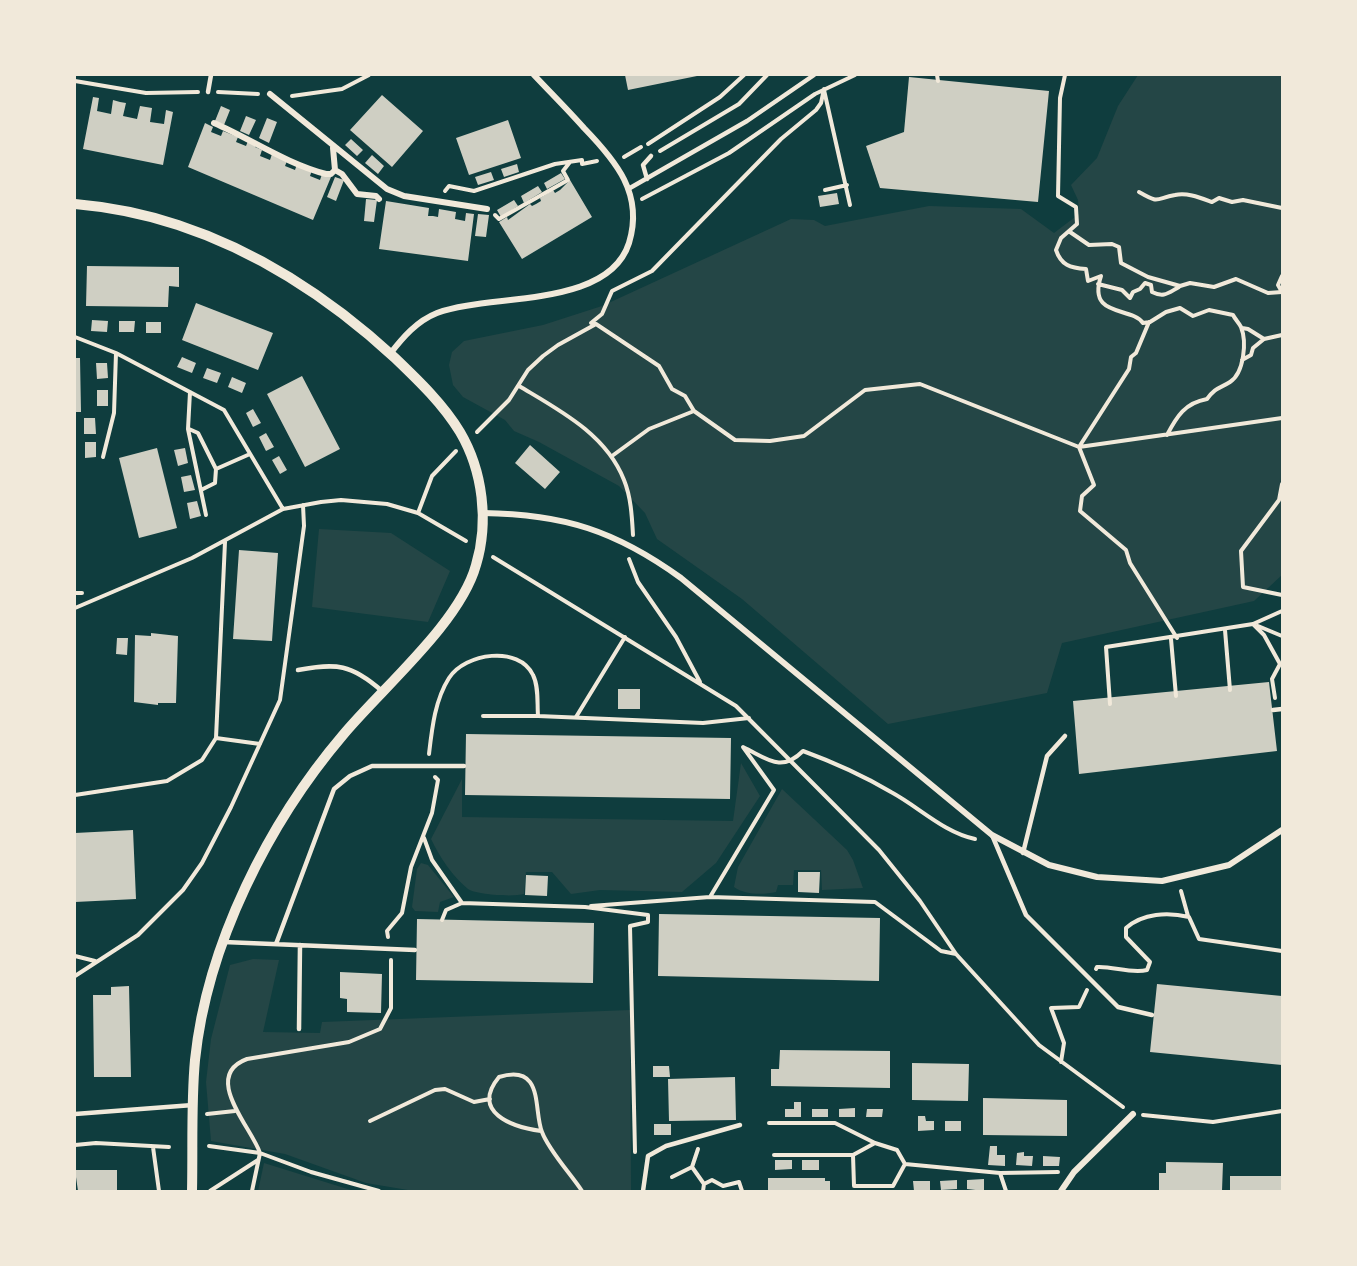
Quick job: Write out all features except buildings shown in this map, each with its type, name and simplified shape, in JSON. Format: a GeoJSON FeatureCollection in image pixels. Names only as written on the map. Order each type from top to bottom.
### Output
{"type":"FeatureCollection","features":[{"type":"Feature","properties":{"kind":"street"},"geometry":{"type":"LineString","coordinates":[[390,354],[404,336],[436,314],[475,304],[555,293],[601,277],[627,250],[632,233],[633,202],[630,188],[616,162],[534,75]]}},
{"type":"Feature","properties":{"kind":"street"},"geometry":{"type":"LineString","coordinates":[[270,94],[383,194]]}},
{"type":"Feature","properties":{"kind":"street"},"geometry":{"type":"LineString","coordinates":[[214,123],[294,163],[326,174],[331,174],[335,170]]}},
{"type":"Feature","properties":{"kind":"street"},"geometry":{"type":"LineString","coordinates":[[333,148],[335,170]]}},
{"type":"Feature","properties":{"kind":"street"},"geometry":{"type":"LineString","coordinates":[[335,170],[342,174],[357,194],[404,196],[488,209]]}},
{"type":"Feature","properties":{"kind":"street"},"geometry":{"type":"LineString","coordinates":[[75,204],[151,217],[181,226],[236,250],[322,297],[423,385],[460,433],[477,475],[483,513],[478,557],[467,587],[443,622],[322,761],[284,816],[250,879],[224,942],[207,995],[200,1030],[193,1105],[192,1191]]}},
{"type":"Feature","properties":{"kind":"street"},"geometry":{"type":"LineString","coordinates":[[483,513],[528,513],[555,519],[634,546],[681,578],[992,835],[1049,865],[1097,877],[1162,881],[1229,865],[1282,830]]}},
{"type":"Feature","properties":{"kind":"street"},"geometry":{"type":"LineString","coordinates":[[1061,1191],[1074,1172],[1133,1114]]}},
{"type":"Feature","properties":{"kind":"lane"},"geometry":{"type":"LineString","coordinates":[[208,92],[212,75]]}},
{"type":"Feature","properties":{"kind":"lane"},"geometry":{"type":"LineString","coordinates":[[630,188],[747,121],[814,75]]}},
{"type":"Feature","properties":{"kind":"lane"},"geometry":{"type":"LineString","coordinates":[[647,179],[643,165],[651,156]]}},
{"type":"Feature","properties":{"kind":"lane"},"geometry":{"type":"LineString","coordinates":[[298,670],[328,665],[349,668],[366,677],[382,691]]}},
{"type":"Feature","properties":{"kind":"lane"},"geometry":{"type":"LineString","coordinates":[[1273,710],[1282,709]]}},
{"type":"Feature","properties":{"kind":"lane"},"geometry":{"type":"LineString","coordinates":[[1023,853],[1047,756],[1065,736]]}},
{"type":"Feature","properties":{"kind":"lane"},"geometry":{"type":"LineString","coordinates":[[276,944],[334,789],[350,776],[372,766],[428,768],[464,766]]}},
{"type":"Feature","properties":{"kind":"lane"},"geometry":{"type":"LineString","coordinates":[[992,835],[1026,915],[1118,1007],[1152,1015]]}},
{"type":"Feature","properties":{"kind":"lane"},"geometry":{"type":"LineString","coordinates":[[224,942],[416,950]]}},
{"type":"Feature","properties":{"kind":"lane"},"geometry":{"type":"LineString","coordinates":[[299,1029],[300,945]]}},
{"type":"Feature","properties":{"kind":"lane"},"geometry":{"type":"LineString","coordinates":[[75,1114],[193,1105]]}},
{"type":"Feature","properties":{"kind":"lane"},"geometry":{"type":"LineString","coordinates":[[643,1191],[648,1155],[666,1146],[740,1125]]}},
{"type":"Feature","properties":{"kind":"path"},"geometry":{"type":"LineString","coordinates":[[75,81],[146,93],[208,92],[295,96],[342,89],[369,75]]}},
{"type":"Feature","properties":{"kind":"path"},"geometry":{"type":"LineString","coordinates":[[616,162],[720,97],[744,75]]}},
{"type":"Feature","properties":{"kind":"path"},"geometry":{"type":"LineString","coordinates":[[651,156],[739,104],[767,75]]}},
{"type":"Feature","properties":{"kind":"path"},"geometry":{"type":"LineString","coordinates":[[633,202],[658,192],[729,153],[824,89],[855,75]]}},
{"type":"Feature","properties":{"kind":"path"},"geometry":{"type":"LineString","coordinates":[[937,75],[938,81]]}},
{"type":"Feature","properties":{"kind":"path"},"geometry":{"type":"LineString","coordinates":[[1065,75],[1060,98],[1058,196],[1076,207],[1077,224],[1061,238],[1056,250],[1059,259],[1063,264],[1086,269],[1088,281],[1101,276],[1098,284],[1099,294],[1110,308],[1149,322]]}},
{"type":"Feature","properties":{"kind":"path"},"geometry":{"type":"LineString","coordinates":[[824,89],[850,206]]}},
{"type":"Feature","properties":{"kind":"path"},"geometry":{"type":"LineString","coordinates":[[824,89],[821,103],[816,110],[781,139],[652,271],[612,291],[602,314],[591,324],[596,324],[659,366],[672,389],[685,396],[694,411],[735,440],[770,441],[804,436],[865,390],[920,384],[1079,447],[1282,418]]}},
{"type":"Feature","properties":{"kind":"path"},"geometry":{"type":"LineString","coordinates":[[437,202],[449,186],[474,191],[571,161],[582,160],[582,164],[599,160]]}},
{"type":"Feature","properties":{"kind":"path"},"geometry":{"type":"LineString","coordinates":[[488,209],[499,219],[568,180],[564,171],[571,161]]}},
{"type":"Feature","properties":{"kind":"path"},"geometry":{"type":"LineString","coordinates":[[825,190],[847,185]]}},
{"type":"Feature","properties":{"kind":"path"},"geometry":{"type":"LineString","coordinates":[[1139,192],[1154,200],[1163,201],[1175,195],[1196,196],[1212,202],[1219,198],[1232,202],[1243,200],[1282,208]]}},
{"type":"Feature","properties":{"kind":"path"},"geometry":{"type":"LineString","coordinates":[[1070,232],[1089,245],[1112,244],[1119,247],[1121,263],[1148,277],[1180,286]]}},
{"type":"Feature","properties":{"kind":"path"},"geometry":{"type":"LineString","coordinates":[[1098,284],[1122,290],[1130,298],[1133,292],[1145,283],[1151,285],[1152,292],[1167,295],[1180,286],[1190,283],[1214,287],[1236,279],[1268,293],[1282,292],[1278,285],[1282,276]]}},
{"type":"Feature","properties":{"kind":"path"},"geometry":{"type":"LineString","coordinates":[[1079,447],[1129,369],[1131,357],[1136,353],[1149,322],[1166,312],[1180,308],[1193,316],[1209,310],[1232,315],[1241,328],[1239,373],[1229,382],[1217,386],[1207,399],[1196,401],[1178,413],[1166,435]]}},
{"type":"Feature","properties":{"kind":"path"},"geometry":{"type":"LineString","coordinates":[[499,411],[519,386],[528,370],[543,356],[596,324]]}},
{"type":"Feature","properties":{"kind":"path"},"geometry":{"type":"LineString","coordinates":[[1241,328],[1248,329],[1264,339]]}},
{"type":"Feature","properties":{"kind":"path"},"geometry":{"type":"LineString","coordinates":[[1241,361],[1251,355],[1253,348],[1264,339],[1282,335]]}},
{"type":"Feature","properties":{"kind":"path"},"geometry":{"type":"LineString","coordinates":[[75,336],[116,353],[224,410],[283,509]]}},
{"type":"Feature","properties":{"kind":"path"},"geometry":{"type":"LineString","coordinates":[[103,457],[114,413],[116,353]]}},
{"type":"Feature","properties":{"kind":"path"},"geometry":{"type":"LineString","coordinates":[[519,386],[557,409],[594,436],[612,456],[625,481],[634,546]]}},
{"type":"Feature","properties":{"kind":"path"},"geometry":{"type":"LineString","coordinates":[[190,392],[188,429],[206,515]]}},
{"type":"Feature","properties":{"kind":"path"},"geometry":{"type":"LineString","coordinates":[[612,456],[649,429],[694,411]]}},
{"type":"Feature","properties":{"kind":"path"},"geometry":{"type":"LineString","coordinates":[[188,429],[198,433],[216,469],[215,483],[201,490]]}},
{"type":"Feature","properties":{"kind":"path"},"geometry":{"type":"LineString","coordinates":[[1079,447],[1094,485],[1082,495],[1080,512],[1126,550],[1130,563],[1177,638]]}},
{"type":"Feature","properties":{"kind":"path"},"geometry":{"type":"LineString","coordinates":[[216,469],[250,454]]}},
{"type":"Feature","properties":{"kind":"path"},"geometry":{"type":"LineString","coordinates":[[1282,484],[1279,500],[1241,551],[1243,587],[1282,595]]}},
{"type":"Feature","properties":{"kind":"path"},"geometry":{"type":"LineString","coordinates":[[418,513],[426,488]]}},
{"type":"Feature","properties":{"kind":"path"},"geometry":{"type":"LineString","coordinates":[[75,608],[192,558],[283,509],[340,500],[361,501],[387,504],[418,513],[430,520]]}},
{"type":"Feature","properties":{"kind":"path"},"geometry":{"type":"LineString","coordinates":[[75,976],[138,935],[192,879],[231,807],[280,700],[304,526],[303,505]]}},
{"type":"Feature","properties":{"kind":"path"},"geometry":{"type":"LineString","coordinates":[[75,795],[167,781],[202,760],[216,738],[225,541]]}},
{"type":"Feature","properties":{"kind":"path"},"geometry":{"type":"LineString","coordinates":[[623,541],[638,582],[676,637],[700,683]]}},
{"type":"Feature","properties":{"kind":"path"},"geometry":{"type":"LineString","coordinates":[[540,585],[700,683],[749,718],[879,850],[920,901],[956,954],[1039,1045],[1133,1114],[1213,1122],[1282,1111]]}},
{"type":"Feature","properties":{"kind":"path"},"geometry":{"type":"LineString","coordinates":[[75,593],[82,593]]}},
{"type":"Feature","properties":{"kind":"path"},"geometry":{"type":"LineString","coordinates":[[1110,704],[1106,647],[1225,630],[1253,624],[1282,611]]}},
{"type":"Feature","properties":{"kind":"path"},"geometry":{"type":"LineString","coordinates":[[1253,624],[1282,636]]}},
{"type":"Feature","properties":{"kind":"path"},"geometry":{"type":"LineString","coordinates":[[1253,624],[1264,635],[1280,664],[1272,679],[1276,702]]}},
{"type":"Feature","properties":{"kind":"path"},"geometry":{"type":"LineString","coordinates":[[1225,630],[1230,690]]}},
{"type":"Feature","properties":{"kind":"path"},"geometry":{"type":"LineString","coordinates":[[576,717],[625,637]]}},
{"type":"Feature","properties":{"kind":"path"},"geometry":{"type":"LineString","coordinates":[[1171,639],[1176,696]]}},
{"type":"Feature","properties":{"kind":"path"},"geometry":{"type":"LineString","coordinates":[[252,1191],[260,1153],[250,1130],[236,1112],[230,1098],[230,1076],[239,1062],[349,1042],[380,1029],[391,1008],[391,949],[387,931],[402,913],[411,867],[423,837],[438,780],[428,768],[432,730],[442,692],[450,676],[465,664],[492,656],[516,659],[525,664],[533,675],[537,687],[538,716]]}},
{"type":"Feature","properties":{"kind":"path"},"geometry":{"type":"LineString","coordinates":[[1275,672],[1282,671]]}},
{"type":"Feature","properties":{"kind":"path"},"geometry":{"type":"LineString","coordinates":[[483,716],[576,717],[703,723],[749,718]]}},
{"type":"Feature","properties":{"kind":"path"},"geometry":{"type":"LineString","coordinates":[[216,738],[260,744]]}},
{"type":"Feature","properties":{"kind":"path"},"geometry":{"type":"LineString","coordinates":[[710,897],[774,790],[743,747],[781,765],[792,762],[803,751],[892,792],[931,819],[968,838],[976,839],[992,835]]}},
{"type":"Feature","properties":{"kind":"path"},"geometry":{"type":"LineString","coordinates":[[423,837],[432,860],[462,903]]}},
{"type":"Feature","properties":{"kind":"path"},"geometry":{"type":"LineString","coordinates":[[1181,891],[1199,939],[1282,951]]}},
{"type":"Feature","properties":{"kind":"path"},"geometry":{"type":"LineString","coordinates":[[585,907],[710,897],[875,902],[941,951],[956,954]]}},
{"type":"Feature","properties":{"kind":"path"},"geometry":{"type":"LineString","coordinates":[[442,920],[446,909],[462,903],[585,907],[648,915],[648,922],[630,926],[635,1159]]}},
{"type":"Feature","properties":{"kind":"path"},"geometry":{"type":"LineString","coordinates":[[1061,1062],[1064,1043],[1052,1008],[1079,1007],[1097,967],[1108,966],[1140,972],[1147,970],[1150,962],[1126,937],[1126,928],[1133,922],[1168,912],[1189,916]]}},
{"type":"Feature","properties":{"kind":"path"},"geometry":{"type":"LineString","coordinates":[[75,956],[96,961]]}},
{"type":"Feature","properties":{"kind":"path"},"geometry":{"type":"LineString","coordinates":[[542,1131],[496,1116],[490,1108],[490,1099],[492,1086],[499,1077],[510,1074],[522,1076],[531,1084],[537,1096],[542,1131],[582,1191]]}},
{"type":"Feature","properties":{"kind":"path"},"geometry":{"type":"LineString","coordinates":[[370,1121],[445,1089],[474,1102],[490,1099]]}},
{"type":"Feature","properties":{"kind":"path"},"geometry":{"type":"LineString","coordinates":[[206,1114],[236,1112]]}},
{"type":"Feature","properties":{"kind":"path"},"geometry":{"type":"LineString","coordinates":[[769,1123],[835,1123],[875,1143],[897,1150],[905,1164]]}},
{"type":"Feature","properties":{"kind":"path"},"geometry":{"type":"LineString","coordinates":[[672,1177],[692,1167],[702,1136]]}},
{"type":"Feature","properties":{"kind":"path"},"geometry":{"type":"LineString","coordinates":[[75,1145],[96,1143],[168,1148]]}},
{"type":"Feature","properties":{"kind":"path"},"geometry":{"type":"LineString","coordinates":[[774,1155],[853,1155],[875,1143]]}},
{"type":"Feature","properties":{"kind":"path"},"geometry":{"type":"LineString","coordinates":[[209,1146],[260,1153],[311,1172],[379,1191]]}},
{"type":"Feature","properties":{"kind":"path"},"geometry":{"type":"LineString","coordinates":[[153,1147],[159,1191]]}},
{"type":"Feature","properties":{"kind":"path"},"geometry":{"type":"LineString","coordinates":[[853,1155],[854,1186],[893,1186],[905,1164]]}},
{"type":"Feature","properties":{"kind":"path"},"geometry":{"type":"LineString","coordinates":[[210,1191],[259,1159]]}},
{"type":"Feature","properties":{"kind":"path"},"geometry":{"type":"LineString","coordinates":[[905,1164],[1000,1173],[1074,1172]]}},
{"type":"Feature","properties":{"kind":"path"},"geometry":{"type":"LineString","coordinates":[[692,1167],[704,1184],[703,1191]]}},
{"type":"Feature","properties":{"kind":"path"},"geometry":{"type":"LineString","coordinates":[[1000,1173],[1006,1191]]}},
{"type":"Feature","properties":{"kind":"path"},"geometry":{"type":"LineString","coordinates":[[704,1184],[712,1180],[723,1186],[739,1182],[742,1191]]}},
{"type":"Feature","properties":{"kind":"shaded area"},"geometry":{"type":"Polygon","coordinates":[[[1138,75],[1282,75],[1282,575],[1254,601],[1062,643],[1047,693],[888,724],[742,599],[657,539],[645,513],[619,486],[539,442],[514,431],[505,420],[463,397],[453,385],[449,365],[452,352],[464,341],[543,325],[602,306],[791,219],[814,220],[825,226],[929,206],[1021,209],[1054,233],[1079,214],[1078,200],[1071,185],[1097,158],[1118,106],[1138,75]]]}},
{"type":"Feature","properties":{"kind":"shaded area"},"geometry":{"type":"Polygon","coordinates":[[[319,529],[391,533],[450,571],[428,622],[312,607],[319,529]]]}},
{"type":"Feature","properties":{"kind":"shaded area"},"geometry":{"type":"Polygon","coordinates":[[[741,763],[760,796],[716,863],[682,892],[600,890],[571,894],[552,872],[526,872],[524,894],[479,893],[468,889],[457,879],[431,839],[462,779],[462,817],[733,821],[741,763]]]}},
{"type":"Feature","properties":{"kind":"shaded area"},"geometry":{"type":"Polygon","coordinates":[[[782,789],[847,850],[863,888],[822,890],[821,870],[794,870],[793,885],[778,885],[776,892],[766,894],[743,892],[734,887],[738,867],[782,789]]]}},
{"type":"Feature","properties":{"kind":"shaded area"},"geometry":{"type":"Polygon","coordinates":[[[421,863],[428,865],[454,897],[440,902],[438,912],[415,911],[412,907],[417,869],[421,863]]]}},
{"type":"Feature","properties":{"kind":"shaded area"},"geometry":{"type":"Polygon","coordinates":[[[253,959],[279,960],[263,1032],[320,1033],[322,1022],[630,1010],[631,1191],[414,1191],[366,1183],[285,1154],[211,1141],[206,1082],[211,1039],[230,965],[253,959]]]}},
{"type":"Feature","properties":{"kind":"shaded area"},"geometry":{"type":"Polygon","coordinates":[[[264,1163],[354,1191],[258,1191],[264,1163]]]}}]}
